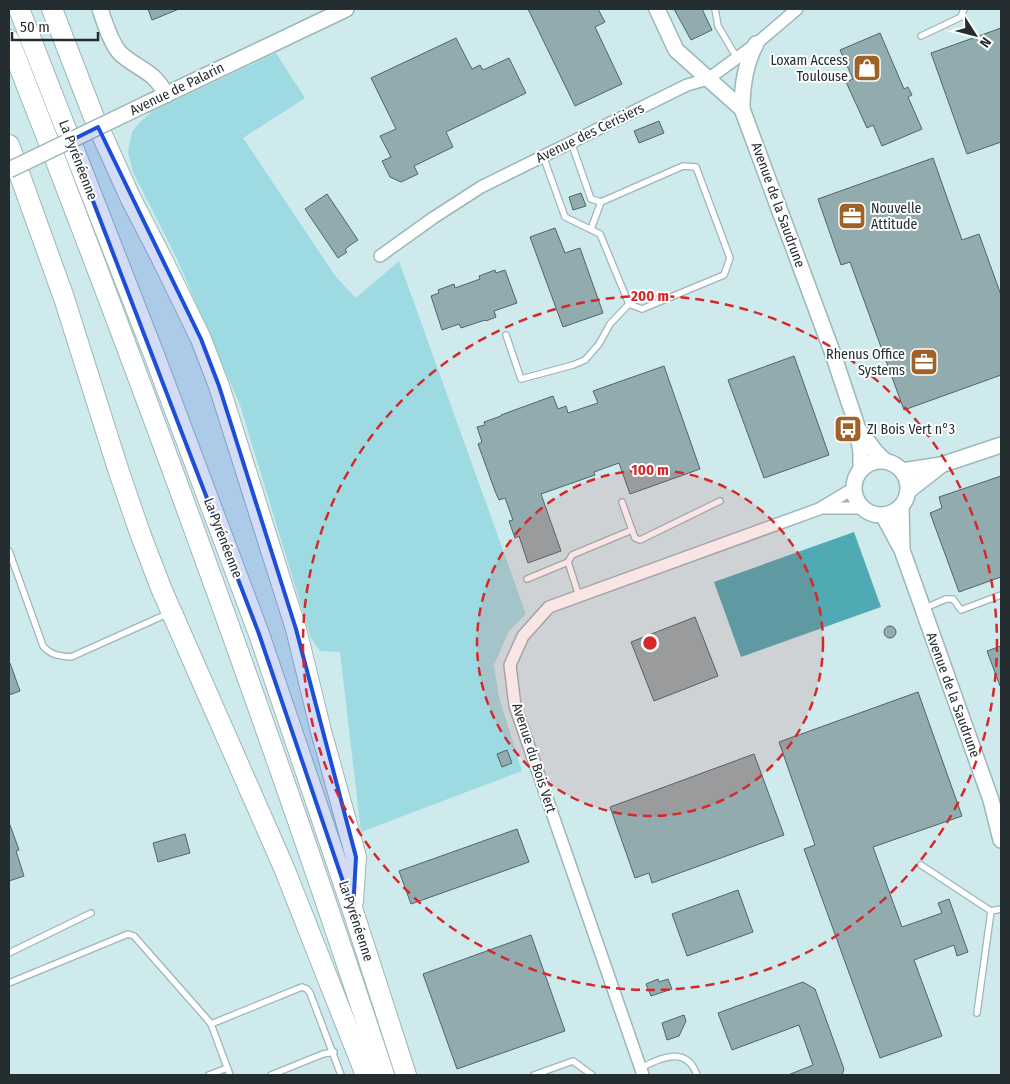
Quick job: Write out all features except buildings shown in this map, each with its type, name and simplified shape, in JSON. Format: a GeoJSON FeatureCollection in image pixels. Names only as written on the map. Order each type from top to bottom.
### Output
{"type":"FeatureCollection","features":[{"type":"Feature","properties":{"kind":"highway","name":"La Pyrénéenne"},"geometry":{"type":"LineString","coordinates":[[19,9],[153,352],[259,634],[406,1075]]}},
{"type":"Feature","properties":{"kind":"highway"},"geometry":{"type":"LineString","coordinates":[[52,9],[93,116],[130,197],[201,339],[219,386],[296,629],[321,731],[356,857],[353,912]]}},
{"type":"Feature","properties":{"kind":"highway","name":"La Pyrénéenne"},"geometry":{"type":"LineString","coordinates":[[9,40],[132,360],[236,644],[331,914],[384,1075]]}},
{"type":"Feature","properties":{"kind":"highway"},"geometry":{"type":"LineString","coordinates":[[9,144],[64,298],[140,533],[172,612],[284,868],[366,1075]]}},
{"type":"Feature","properties":{"kind":"street"},"geometry":{"type":"LineString","coordinates":[[100,9],[119,53],[149,72],[158,81],[166,95]]}},
{"type":"Feature","properties":{"kind":"street","name":"Avenue de Palarin"},"geometry":{"type":"LineString","coordinates":[[9,170],[346,9]]}},
{"type":"Feature","properties":{"kind":"street","name":"Avenue de la Saudrune"},"geometry":{"type":"LineString","coordinates":[[657,9],[676,50],[742,109],[833,354],[858,429],[861,470]]}},
{"type":"Feature","properties":{"kind":"street","name":"Avenue des Cerisiers"},"geometry":{"type":"LineString","coordinates":[[380,256],[481,187],[687,85],[708,79],[756,44],[797,9]]}},
{"type":"Feature","properties":{"kind":"street"},"geometry":{"type":"LineString","coordinates":[[742,109],[745,76],[750,54],[756,44]]}},
{"type":"Feature","properties":{"kind":"street","name":"Avenue de la Saudrune"},"geometry":{"type":"LineString","coordinates":[[858,429],[885,461]]}},
{"type":"Feature","properties":{"kind":"street"},"geometry":{"type":"LineString","coordinates":[[902,471],[941,465],[1001,445]]}},
{"type":"Feature","properties":{"kind":"street"},"geometry":{"type":"LineString","coordinates":[[876,461],[885,461],[897,466],[902,471],[906,477],[908,491],[906,499],[901,506],[890,514],[883,515],[869,512],[863,508],[855,495],[854,488],[857,475],[861,470],[868,464],[876,461]]}},
{"type":"Feature","properties":{"kind":"street"},"geometry":{"type":"LineString","coordinates":[[908,491],[941,465]]}},
{"type":"Feature","properties":{"kind":"street","name":"Avenue du Bois Vert"},"geometry":{"type":"LineString","coordinates":[[642,1072],[521,724],[514,698],[510,665],[522,636],[549,607],[819,508],[854,488]]}},
{"type":"Feature","properties":{"kind":"street","name":"Avenue de la Saudrune"},"geometry":{"type":"LineString","coordinates":[[901,506],[902,550]]}},
{"type":"Feature","properties":{"kind":"street","name":"Avenue du Bois Vert"},"geometry":{"type":"LineString","coordinates":[[819,508],[863,508]]}},
{"type":"Feature","properties":{"kind":"street","name":"Avenue de la Saudrune"},"geometry":{"type":"LineString","coordinates":[[883,515],[902,550],[993,799],[1001,840]]}},
{"type":"Feature","properties":{"kind":"lane"},"geometry":{"type":"LineString","coordinates":[[715,9],[718,26],[737,58]]}},
{"type":"Feature","properties":{"kind":"lane"},"geometry":{"type":"LineString","coordinates":[[921,36],[961,17],[964,9]]}},
{"type":"Feature","properties":{"kind":"lane"},"geometry":{"type":"LineString","coordinates":[[543,156],[565,217],[600,234],[630,304],[642,309],[724,276],[730,258],[696,167],[683,166],[601,202],[591,200],[571,142]]}},
{"type":"Feature","properties":{"kind":"lane"},"geometry":{"type":"LineString","coordinates":[[591,229],[601,202]]}},
{"type":"Feature","properties":{"kind":"lane"},"geometry":{"type":"LineString","coordinates":[[506,335],[521,379],[550,372],[585,360],[599,344],[610,324],[630,304]]}},
{"type":"Feature","properties":{"kind":"lane"},"geometry":{"type":"LineString","coordinates":[[622,502],[635,538],[640,540],[720,501]]}},
{"type":"Feature","properties":{"kind":"lane"},"geometry":{"type":"LineString","coordinates":[[527,579],[568,562],[572,555],[632,530]]}},
{"type":"Feature","properties":{"kind":"lane"},"geometry":{"type":"LineString","coordinates":[[9,551],[43,646],[49,653],[57,656],[70,657],[172,612]]}},
{"type":"Feature","properties":{"kind":"lane"},"geometry":{"type":"LineString","coordinates":[[568,562],[579,596]]}},
{"type":"Feature","properties":{"kind":"lane"},"geometry":{"type":"LineString","coordinates":[[922,609],[946,599],[953,599],[961,610],[1001,595]]}},
{"type":"Feature","properties":{"kind":"lane"},"geometry":{"type":"LineString","coordinates":[[921,865],[991,911],[1001,909]]}},
{"type":"Feature","properties":{"kind":"lane"},"geometry":{"type":"LineString","coordinates":[[976,1013],[991,911]]}},
{"type":"Feature","properties":{"kind":"lane"},"geometry":{"type":"LineString","coordinates":[[9,953],[91,913]]}},
{"type":"Feature","properties":{"kind":"lane"},"geometry":{"type":"LineString","coordinates":[[9,983],[128,934],[134,936],[211,1024],[230,1075]]}},
{"type":"Feature","properties":{"kind":"lane"},"geometry":{"type":"LineString","coordinates":[[211,1024],[302,987],[310,993],[334,1052],[341,1075]]}},
{"type":"Feature","properties":{"kind":"lane"},"geometry":{"type":"LineString","coordinates":[[271,1075],[323,1054],[334,1052]]}},
{"type":"Feature","properties":{"kind":"lane"},"geometry":{"type":"LineString","coordinates":[[642,1072],[660,1058],[672,1056],[684,1059],[694,1065],[697,1075]]}},
{"type":"Feature","properties":{"kind":"lane"},"geometry":{"type":"LineString","coordinates":[[534,1075],[573,1060],[592,1075]]}},
{"type":"Feature","properties":{"kind":"lane"},"geometry":{"type":"LineString","coordinates":[[209,1075],[227,1068]]}},
{"type":"Feature","properties":{"kind":"highlighted area"},"geometry":{"type":"Polygon","coordinates":[[[98,127],[201,339],[219,386],[296,629],[356,857],[353,911],[259,634],[70,141],[98,127]]]}},
{"type":"Feature","properties":{"kind":"shaded area"},"geometry":{"type":"Polygon","coordinates":[[[276,53],[305,98],[243,138],[336,277],[356,298],[399,261],[526,614],[509,631],[494,665],[499,697],[522,771],[361,832],[340,652],[320,651],[311,638],[240,405],[177,259],[133,172],[128,152],[132,132],[153,111],[276,53]]]}},
{"type":"Feature","properties":{"kind":"shaded area"},"geometry":{"type":"Polygon","coordinates":[[[854,532],[881,607],[741,657],[714,582],[854,532]]]}},
{"type":"Feature","properties":{"kind":"place","name":"Loxam Access Toulouse"},"geometry":{"type":"Point","coordinates":[867,68]}},
{"type":"Feature","properties":{"kind":"place","name":"Nouvelle Attitude"},"geometry":{"type":"Point","coordinates":[852,216]}},
{"type":"Feature","properties":{"kind":"place","name":"Rhenus Office Systems"},"geometry":{"type":"Point","coordinates":[924,362]}},
{"type":"Feature","properties":{"kind":"place","name":"ZI Bois Vert n°3"},"geometry":{"type":"Point","coordinates":[848,429]}}]}
